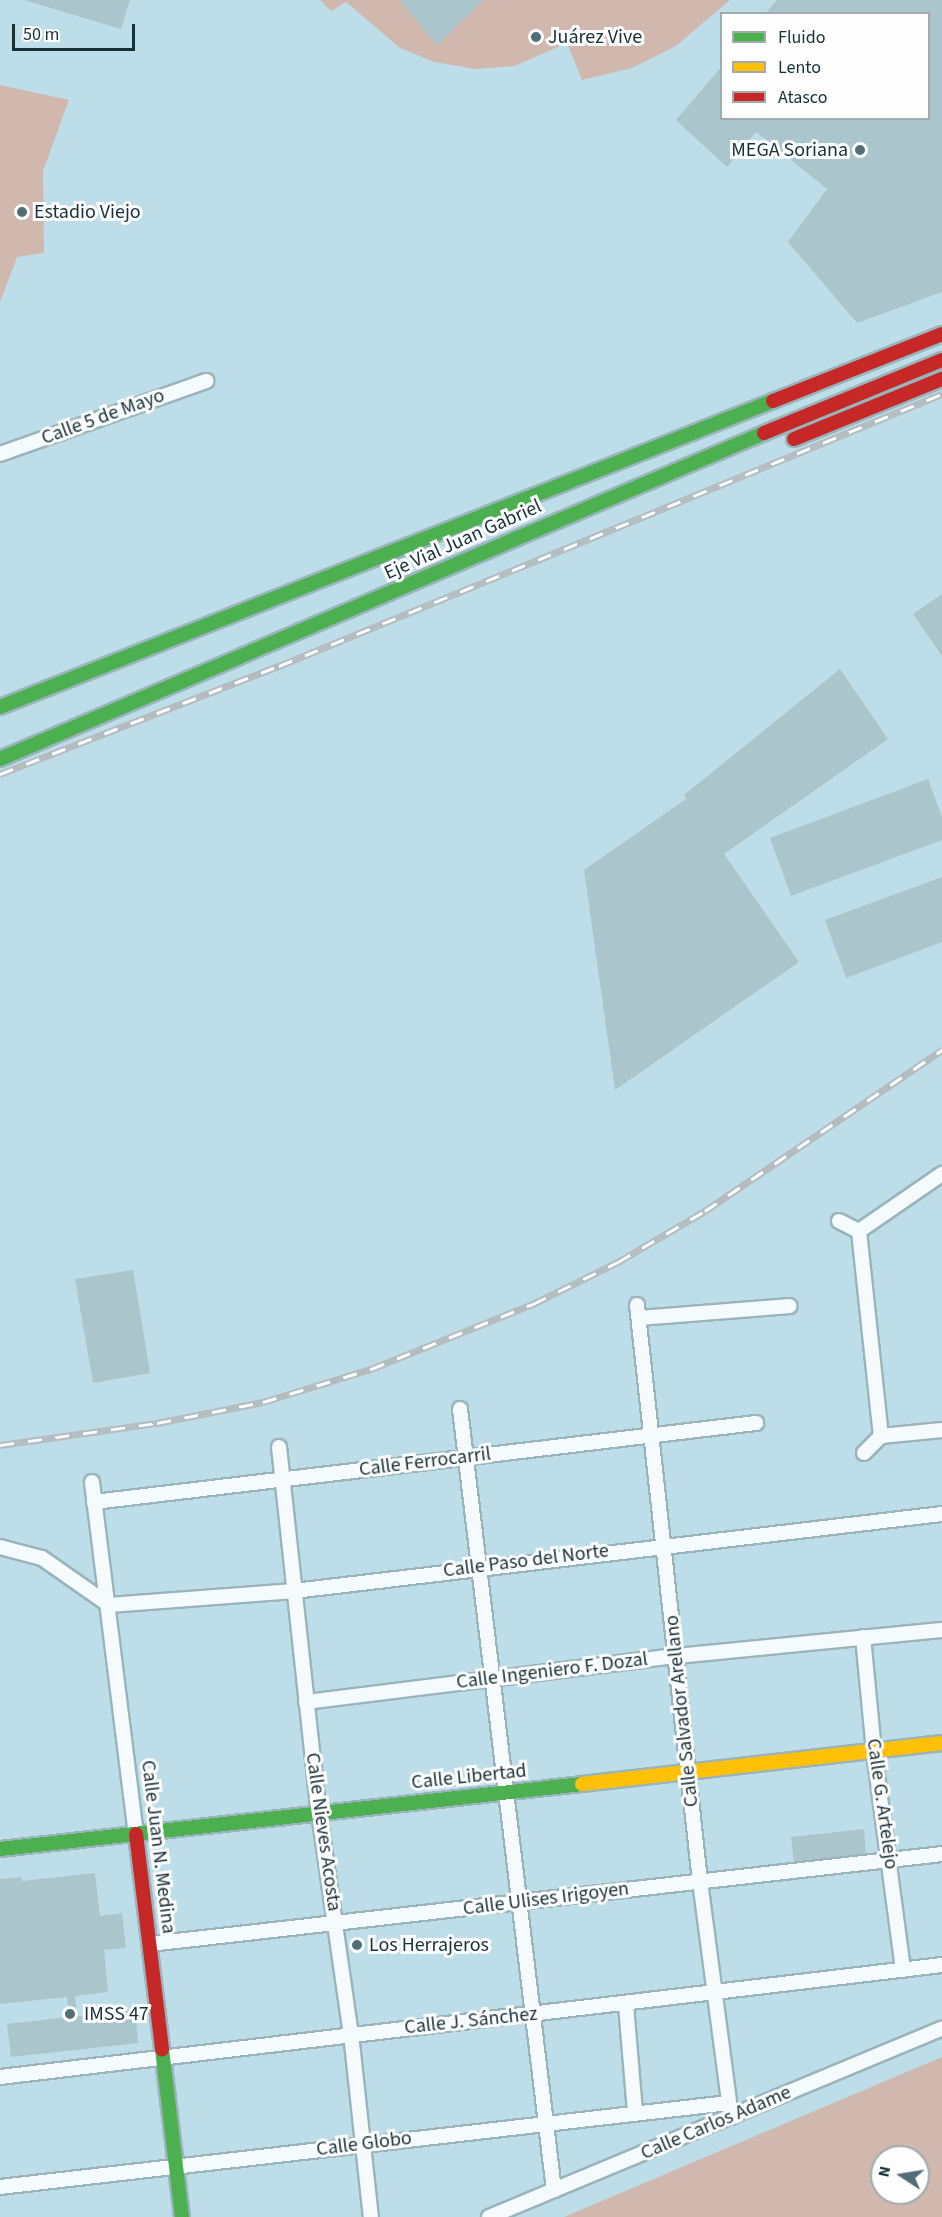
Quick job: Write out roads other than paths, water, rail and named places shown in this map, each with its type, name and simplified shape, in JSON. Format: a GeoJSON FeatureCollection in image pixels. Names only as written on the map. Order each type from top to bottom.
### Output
{"type":"FeatureCollection","features":[{"type":"Feature","properties":{"kind":"main road","name":"Eje Vial Juan Gabriel"},"geometry":{"type":"LineString","coordinates":[[0,707],[942,334]]}},
{"type":"Feature","properties":{"kind":"main road","name":"Eje Vial Juan Gabriel"},"geometry":{"type":"LineString","coordinates":[[0,759],[621,492],[942,360]]}},
{"type":"Feature","properties":{"kind":"main road"},"geometry":{"type":"LineString","coordinates":[[784,443],[942,379]]}},
{"type":"Feature","properties":{"kind":"main road"},"geometry":{"type":"LineString","coordinates":[[621,492],[707,473],[729,465]]}},
{"type":"Feature","properties":{"kind":"main road","name":"Calle Libertad"},"geometry":{"type":"LineString","coordinates":[[0,1849],[942,1743]]}},
{"type":"Feature","properties":{"kind":"main road","name":"Calle Juan N. Medina"},"geometry":{"type":"LineString","coordinates":[[136,1834],[182,2217]]}},
{"type":"Feature","properties":{"kind":"street","name":"Calle 5 de Mayo"},"geometry":{"type":"LineString","coordinates":[[0,454],[206,381]]}},
{"type":"Feature","properties":{"kind":"street"},"geometry":{"type":"LineString","coordinates":[[859,1231],[942,1174]]}},
{"type":"Feature","properties":{"kind":"street"},"geometry":{"type":"LineString","coordinates":[[839,1221],[859,1231]]}},
{"type":"Feature","properties":{"kind":"street"},"geometry":{"type":"LineString","coordinates":[[859,1231],[881,1436]]}},
{"type":"Feature","properties":{"kind":"street","name":"Calle Salvador Arellano"},"geometry":{"type":"LineString","coordinates":[[729,2110],[700,1881],[638,1311],[790,1306]]}},
{"type":"Feature","properties":{"kind":"street"},"geometry":{"type":"LineString","coordinates":[[460,1409],[554,2190]]}},
{"type":"Feature","properties":{"kind":"street","name":"Calle Ferrocarril"},"geometry":{"type":"LineString","coordinates":[[94,1502],[756,1423]]}},
{"type":"Feature","properties":{"kind":"street"},"geometry":{"type":"LineString","coordinates":[[864,1453],[881,1436],[942,1430]]}},
{"type":"Feature","properties":{"kind":"street","name":"Calle Nieves Acosta"},"geometry":{"type":"LineString","coordinates":[[279,1447],[319,1813],[351,2034],[371,2217]]}},
{"type":"Feature","properties":{"kind":"street","name":"Calle Juan N. Medina"},"geometry":{"type":"LineString","coordinates":[[92,1482],[136,1834]]}},
{"type":"Feature","properties":{"kind":"street","name":"Calle Paso del Norte"},"geometry":{"type":"LineString","coordinates":[[109,1605],[294,1591],[479,1566],[942,1514]]}},
{"type":"Feature","properties":{"kind":"street"},"geometry":{"type":"LineString","coordinates":[[0,1547],[42,1558],[109,1605]]}},
{"type":"Feature","properties":{"kind":"street","name":"Calle Ingeniero F. Dozal"},"geometry":{"type":"LineString","coordinates":[[306,1702],[676,1656],[942,1630]]}},
{"type":"Feature","properties":{"kind":"street","name":"Calle G. Artelejo"},"geometry":{"type":"LineString","coordinates":[[863,1637],[874,1752],[903,1970]]}},
{"type":"Feature","properties":{"kind":"street","name":"Calle Ulises Irigoyen"},"geometry":{"type":"LineString","coordinates":[[150,1944],[942,1854]]}},
{"type":"Feature","properties":{"kind":"street","name":"Calle J. Sánchez"},"geometry":{"type":"LineString","coordinates":[[0,2077],[351,2034],[626,2005],[942,1965]]}},
{"type":"Feature","properties":{"kind":"street"},"geometry":{"type":"LineString","coordinates":[[626,2005],[635,2112]]}},
{"type":"Feature","properties":{"kind":"street","name":"Calle Carlos Adame"},"geometry":{"type":"LineString","coordinates":[[489,2217],[554,2190],[729,2110],[942,2028]]}},
{"type":"Feature","properties":{"kind":"street","name":"Calle Globo"},"geometry":{"type":"LineString","coordinates":[[0,2187],[635,2112],[729,2110]]}},
{"type":"Feature","properties":{"kind":"railway"},"geometry":{"type":"LineString","coordinates":[[0,774],[279,666],[942,394]]}},
{"type":"Feature","properties":{"kind":"railway"},"geometry":{"type":"LineString","coordinates":[[0,1445],[157,1423],[263,1402],[371,1369],[533,1304],[618,1262],[705,1211],[942,1050]]}},
{"type":"Feature","properties":{"kind":"place","name":"Juárez Vive"},"geometry":{"type":"Point","coordinates":[536,37]}},
{"type":"Feature","properties":{"kind":"place","name":"MEGA Soriana"},"geometry":{"type":"Point","coordinates":[860,150]}},
{"type":"Feature","properties":{"kind":"place","name":"Estadio Viejo"},"geometry":{"type":"Point","coordinates":[22,212]}},
{"type":"Feature","properties":{"kind":"place","name":"Los Herrajeros"},"geometry":{"type":"Point","coordinates":[357,1945]}},
{"type":"Feature","properties":{"kind":"place","name":"IMSS 47"},"geometry":{"type":"Point","coordinates":[70,2014]}}]}
